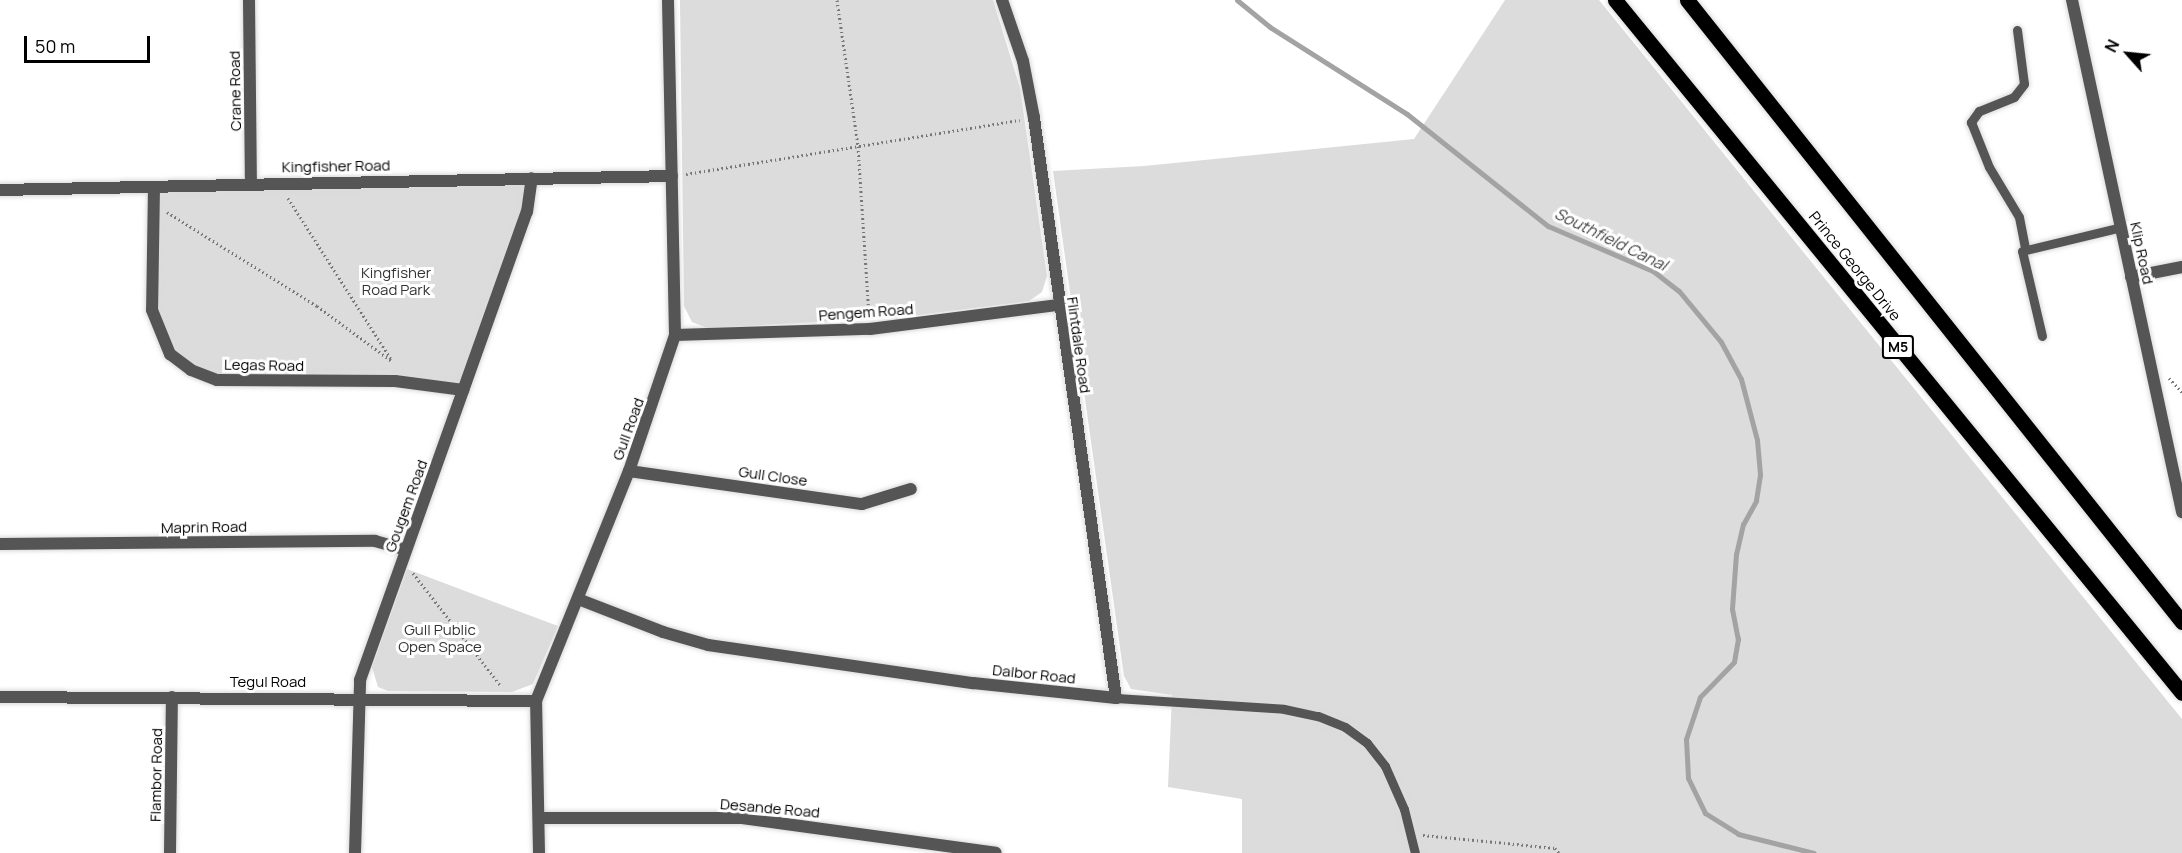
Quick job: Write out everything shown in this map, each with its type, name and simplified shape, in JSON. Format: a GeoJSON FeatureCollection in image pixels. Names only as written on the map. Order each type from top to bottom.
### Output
{"type":"FeatureCollection","features":[{"type":"Feature","properties":{"kind":"main road","name":"Prince George Drive"},"geometry":{"type":"LineString","coordinates":[[1616,0],[2182,693]]}},
{"type":"Feature","properties":{"kind":"main road"},"geometry":{"type":"LineString","coordinates":[[1687,0],[2182,622]]}},
{"type":"Feature","properties":{"kind":"street","name":"Crane Road"},"geometry":{"type":"LineString","coordinates":[[249,0],[251,182]]}},
{"type":"Feature","properties":{"kind":"street","name":"Gull Road"},"geometry":{"type":"LineString","coordinates":[[539,853],[534,725],[536,702],[628,471],[675,335],[668,0]]}},
{"type":"Feature","properties":{"kind":"street","name":"Flintdale Road"},"geometry":{"type":"LineString","coordinates":[[1002,0],[1023,61],[1034,118],[1058,305],[1116,698]]}},
{"type":"Feature","properties":{"kind":"street","name":"Klip Road"},"geometry":{"type":"LineString","coordinates":[[2072,0],[2182,512]]}},
{"type":"Feature","properties":{"kind":"street","name":"Kingfisher Road"},"geometry":{"type":"LineString","coordinates":[[0,190],[154,187],[251,182],[672,176]]}},
{"type":"Feature","properties":{"kind":"street","name":"Gougem Road"},"geometry":{"type":"LineString","coordinates":[[355,853],[357,697],[406,550],[527,212],[532,178]]}},
{"type":"Feature","properties":{"kind":"street","name":"Legas Road"},"geometry":{"type":"LineString","coordinates":[[154,187],[152,310],[170,354],[192,370],[217,380],[395,381],[463,390]]}},
{"type":"Feature","properties":{"kind":"street"},"geometry":{"type":"LineString","coordinates":[[2131,276],[2182,267]]}},
{"type":"Feature","properties":{"kind":"street","name":"Pengem Road"},"geometry":{"type":"LineString","coordinates":[[675,335],[870,329],[1058,305]]}},
{"type":"Feature","properties":{"kind":"street","name":"Gull Close"},"geometry":{"type":"LineString","coordinates":[[628,471],[862,504],[911,489]]}},
{"type":"Feature","properties":{"kind":"street","name":"Maprin Road"},"geometry":{"type":"LineString","coordinates":[[0,544],[375,541],[406,550]]}},
{"type":"Feature","properties":{"kind":"street","name":"Dalbor Road"},"geometry":{"type":"LineString","coordinates":[[578,599],[663,632],[708,645],[973,683],[1116,698]]}},
{"type":"Feature","properties":{"kind":"street","name":"Tegul Road"},"geometry":{"type":"LineString","coordinates":[[0,697],[357,697],[536,702]]}},
{"type":"Feature","properties":{"kind":"street","name":"Flambor Road"},"geometry":{"type":"LineString","coordinates":[[170,853],[172,697]]}},
{"type":"Feature","properties":{"kind":"street","name":"Desande Road"},"geometry":{"type":"LineString","coordinates":[[539,818],[764,820],[996,853]]}},
{"type":"Feature","properties":{"kind":"lane"},"geometry":{"type":"LineString","coordinates":[[2017,30],[2024,84],[2014,97],[1979,111],[1971,122],[1989,167],[2019,217],[2025,248],[2021,255],[2042,336]]}},
{"type":"Feature","properties":{"kind":"lane"},"geometry":{"type":"LineString","coordinates":[[2025,248],[2069,242],[2121,227]]}},
{"type":"Feature","properties":{"kind":"lane","name":"Dalbor Road"},"geometry":{"type":"LineString","coordinates":[[1116,698],[1284,709],[1318,716],[1345,728],[1367,743],[1384,766],[1412,834],[1415,853]]}},
{"type":"Feature","properties":{"kind":"path"},"geometry":{"type":"LineString","coordinates":[[837,0],[858,146],[870,329]]}},
{"type":"Feature","properties":{"kind":"path"},"geometry":{"type":"LineString","coordinates":[[672,176],[1034,118]]}},
{"type":"Feature","properties":{"kind":"path"},"geometry":{"type":"LineString","coordinates":[[276,182],[393,363],[395,381]]}},
{"type":"Feature","properties":{"kind":"path"},"geometry":{"type":"LineString","coordinates":[[154,210],[170,213],[268,275],[393,363]]}},
{"type":"Feature","properties":{"kind":"path"},"geometry":{"type":"LineString","coordinates":[[2164,373],[2182,392]]}},
{"type":"Feature","properties":{"kind":"path"},"geometry":{"type":"LineString","coordinates":[[406,550],[405,570],[417,575],[506,692],[507,701]]}},
{"type":"Feature","properties":{"kind":"path"},"geometry":{"type":"LineString","coordinates":[[1412,834],[1555,848],[1559,853]]}},
{"type":"Feature","properties":{"kind":"green space"},"geometry":{"type":"Polygon","coordinates":[[[680,0],[993,0],[1020,88],[1047,276],[1042,292],[1029,301],[894,318],[707,328],[692,322],[684,306],[680,0]]]}},
{"type":"Feature","properties":{"kind":"green space"},"geometry":{"type":"Polygon","coordinates":[[[1505,0],[1599,0],[2182,719],[2182,853],[1242,853],[1242,799],[1168,787],[1172,695],[1131,689],[1124,676],[1053,171],[1144,166],[1414,139],[1505,0]]]}},
{"type":"Feature","properties":{"kind":"green space","name":"Kingfisher Road Park"},"geometry":{"type":"Polygon","coordinates":[[[532,178],[463,390],[445,385],[217,380],[191,370],[158,334],[154,187],[532,178]]]}},
{"type":"Feature","properties":{"kind":"green space","name":"Gull Public Open Space"},"geometry":{"type":"Polygon","coordinates":[[[407,569],[558,626],[533,684],[512,692],[388,691],[378,687],[372,667],[407,569]]]}},
{"type":"Feature","properties":{"kind":"waterway","name":"Southfield Canal"},"geometry":{"type":"LineString","coordinates":[[1237,0],[1270,27],[1407,114],[1548,226],[1653,271],[1679,291],[1721,342],[1741,379],[1757,440],[1760,475],[1756,501],[1743,524],[1736,554],[1732,609],[1738,639],[1734,662],[1700,697],[1686,739],[1688,778],[1705,813],[1738,834],[1814,853]]}}]}
